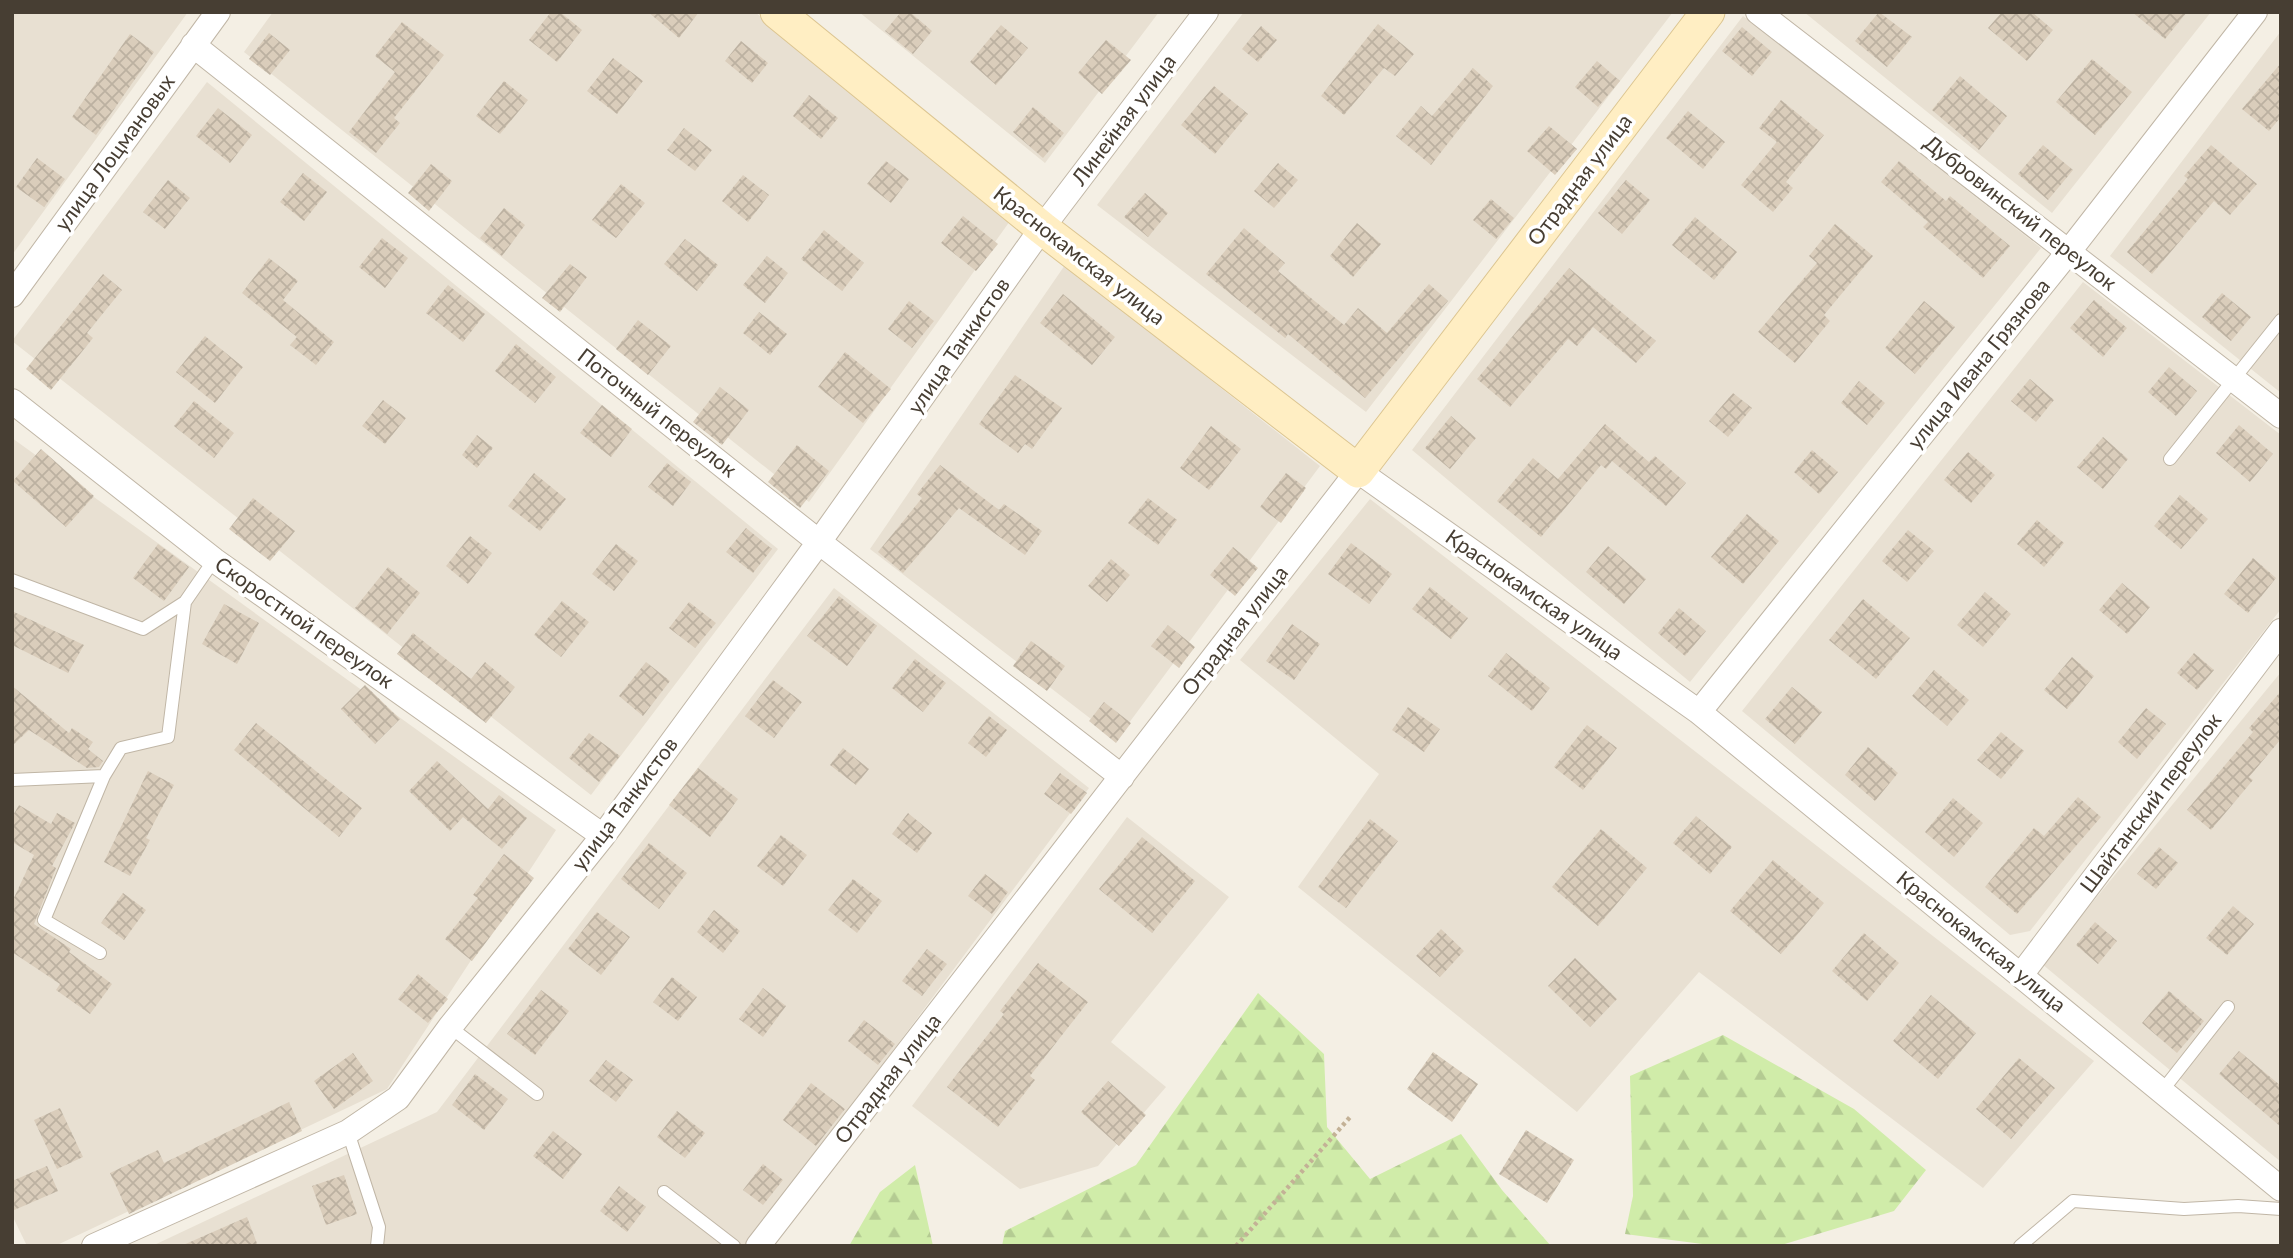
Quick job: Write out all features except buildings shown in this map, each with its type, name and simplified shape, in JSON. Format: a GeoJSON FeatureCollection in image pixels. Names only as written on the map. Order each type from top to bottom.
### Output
{"type":"FeatureCollection","features":[{"type":"Feature","properties":{"kind":"street","name":"улица Лоцмановых"},"geometry":{"type":"LineString","coordinates":[[12,295],[218,12]]}},
{"type":"Feature","properties":{"kind":"street","name":"Краснокамская улица"},"geometry":{"type":"LineString","coordinates":[[777,12],[1042,229],[1358,471],[1699,712],[2281,1189]]}},
{"type":"Feature","properties":{"kind":"street","name":"Линейная улица"},"geometry":{"type":"LineString","coordinates":[[1042,229],[1206,12]]}},
{"type":"Feature","properties":{"kind":"street","name":"Отрадная улица"},"geometry":{"type":"LineString","coordinates":[[758,1246],[1358,471],[1708,12]]}},
{"type":"Feature","properties":{"kind":"street","name":"Дубровинский переулок"},"geometry":{"type":"LineString","coordinates":[[1758,12],[2070,250],[2281,416]]}},
{"type":"Feature","properties":{"kind":"street","name":"улица Ивана Грязнова"},"geometry":{"type":"LineString","coordinates":[[1699,712],[2070,250],[2255,12]]}},
{"type":"Feature","properties":{"kind":"street","name":"Поточный переулок"},"geometry":{"type":"LineString","coordinates":[[193,45],[819,542],[1122,777]]}},
{"type":"Feature","properties":{"kind":"street","name":"улица Танкистов"},"geometry":{"type":"LineString","coordinates":[[94,1246],[348,1132],[398,1098],[450,1027],[603,836],[819,542],[1042,229]]}},
{"type":"Feature","properties":{"kind":"street","name":"Скоростной переулок"},"geometry":{"type":"LineString","coordinates":[[12,401],[214,559],[603,836]]}},
{"type":"Feature","properties":{"kind":"street","name":"Шайтанский переулок"},"geometry":{"type":"LineString","coordinates":[[2021,975],[2281,631]]}},
{"type":"Feature","properties":{"kind":"lane"},"geometry":{"type":"LineString","coordinates":[[2170,459],[2281,320]]}},
{"type":"Feature","properties":{"kind":"lane"},"geometry":{"type":"LineString","coordinates":[[12,580],[143,629],[185,602],[214,559]]}},
{"type":"Feature","properties":{"kind":"lane"},"geometry":{"type":"LineString","coordinates":[[100,953],[44,920],[104,776],[121,748],[168,737],[185,602]]}},
{"type":"Feature","properties":{"kind":"lane"},"geometry":{"type":"LineString","coordinates":[[12,780],[104,776]]}},
{"type":"Feature","properties":{"kind":"lane"},"geometry":{"type":"LineString","coordinates":[[2162,1091],[2228,1007]]}},
{"type":"Feature","properties":{"kind":"lane"},"geometry":{"type":"LineString","coordinates":[[450,1027],[537,1094]]}},
{"type":"Feature","properties":{"kind":"lane"},"geometry":{"type":"LineString","coordinates":[[348,1132],[379,1227],[377,1246]]}},
{"type":"Feature","properties":{"kind":"lane"},"geometry":{"type":"LineString","coordinates":[[664,1192],[734,1246]]}},
{"type":"Feature","properties":{"kind":"lane"},"geometry":{"type":"LineString","coordinates":[[2020,1246],[2073,1201],[2184,1209],[2238,1206],[2281,1209]]}},
{"type":"Feature","properties":{"kind":"path"},"geometry":{"type":"LineString","coordinates":[[1236,1246],[1351,1116]]}},
{"type":"Feature","properties":{"kind":"shaded area"},"geometry":{"type":"Polygon","coordinates":[[[12,12],[188,12],[12,255],[12,12]]]}},
{"type":"Feature","properties":{"kind":"shaded area"},"geometry":{"type":"Polygon","coordinates":[[[273,12],[755,12],[1010,221],[809,502],[244,52],[273,12]]]}},
{"type":"Feature","properties":{"kind":"shaded area"},"geometry":{"type":"Polygon","coordinates":[[[859,12],[1159,12],[1045,163],[859,12]]]}},
{"type":"Feature","properties":{"kind":"shaded area"},"geometry":{"type":"Polygon","coordinates":[[[1244,12],[1673,12],[1366,412],[1097,205],[1244,12]]]}},
{"type":"Feature","properties":{"kind":"shaded area"},"geometry":{"type":"Polygon","coordinates":[[[1804,12],[2211,12],[2052,213],[1804,12]]]}},
{"type":"Feature","properties":{"kind":"shaded area"},"geometry":{"type":"Polygon","coordinates":[[[1743,16],[2041,248],[1690,682],[1412,450],[1743,16]]]}},
{"type":"Feature","properties":{"kind":"shaded area"},"geometry":{"type":"Polygon","coordinates":[[[2281,31],[2281,393],[2110,256],[2281,31]]]}},
{"type":"Feature","properties":{"kind":"shaded area"},"geometry":{"type":"Polygon","coordinates":[[[207,82],[778,549],[591,795],[12,341],[207,82]]]}},
{"type":"Feature","properties":{"kind":"shaded area"},"geometry":{"type":"Polygon","coordinates":[[[1065,265],[1320,466],[1117,739],[870,549],[1065,265]]]}},
{"type":"Feature","properties":{"kind":"shaded area"},"geometry":{"type":"Polygon","coordinates":[[[2083,282],[2281,435],[2281,609],[2030,931],[2010,935],[1742,711],[2083,282]]]}},
{"type":"Feature","properties":{"kind":"shaded area"},"geometry":{"type":"Polygon","coordinates":[[[12,438],[556,830],[387,1089],[55,1246],[27,1246],[12,1215],[12,438]]]}},
{"type":"Feature","properties":{"kind":"shaded area"},"geometry":{"type":"Polygon","coordinates":[[[1370,499],[2094,1061],[1983,1188],[1699,972],[1577,1112],[1298,887],[1379,774],[1240,660],[1370,499]]]}},
{"type":"Feature","properties":{"kind":"shaded area"},"geometry":{"type":"Polygon","coordinates":[[[834,588],[1089,788],[747,1246],[152,1246],[437,1112],[834,588]]]}},
{"type":"Feature","properties":{"kind":"shaded area"},"geometry":{"type":"Polygon","coordinates":[[[2281,672],[2281,1162],[2042,964],[2281,672]]]}},
{"type":"Feature","properties":{"kind":"shaded area"},"geometry":{"type":"Polygon","coordinates":[[[1127,817],[1229,897],[1111,1042],[1166,1087],[1098,1166],[1020,1189],[912,1106],[1127,817]]]}},
{"type":"Feature","properties":{"kind":"green space"},"geometry":{"type":"Polygon","coordinates":[[[1258,993],[1324,1054],[1327,1127],[1370,1179],[1461,1134],[1502,1190],[1551,1246],[1002,1246],[1005,1231],[1136,1165],[1258,993]]]}},
{"type":"Feature","properties":{"kind":"green space"},"geometry":{"type":"Polygon","coordinates":[[[1723,1035],[1854,1109],[1926,1170],[1894,1211],[1778,1246],[1718,1246],[1625,1234],[1633,1196],[1630,1076],[1723,1035]]]}},
{"type":"Feature","properties":{"kind":"green space"},"geometry":{"type":"Polygon","coordinates":[[[915,1165],[933,1246],[849,1246],[880,1192],[915,1165]]]}}]}
